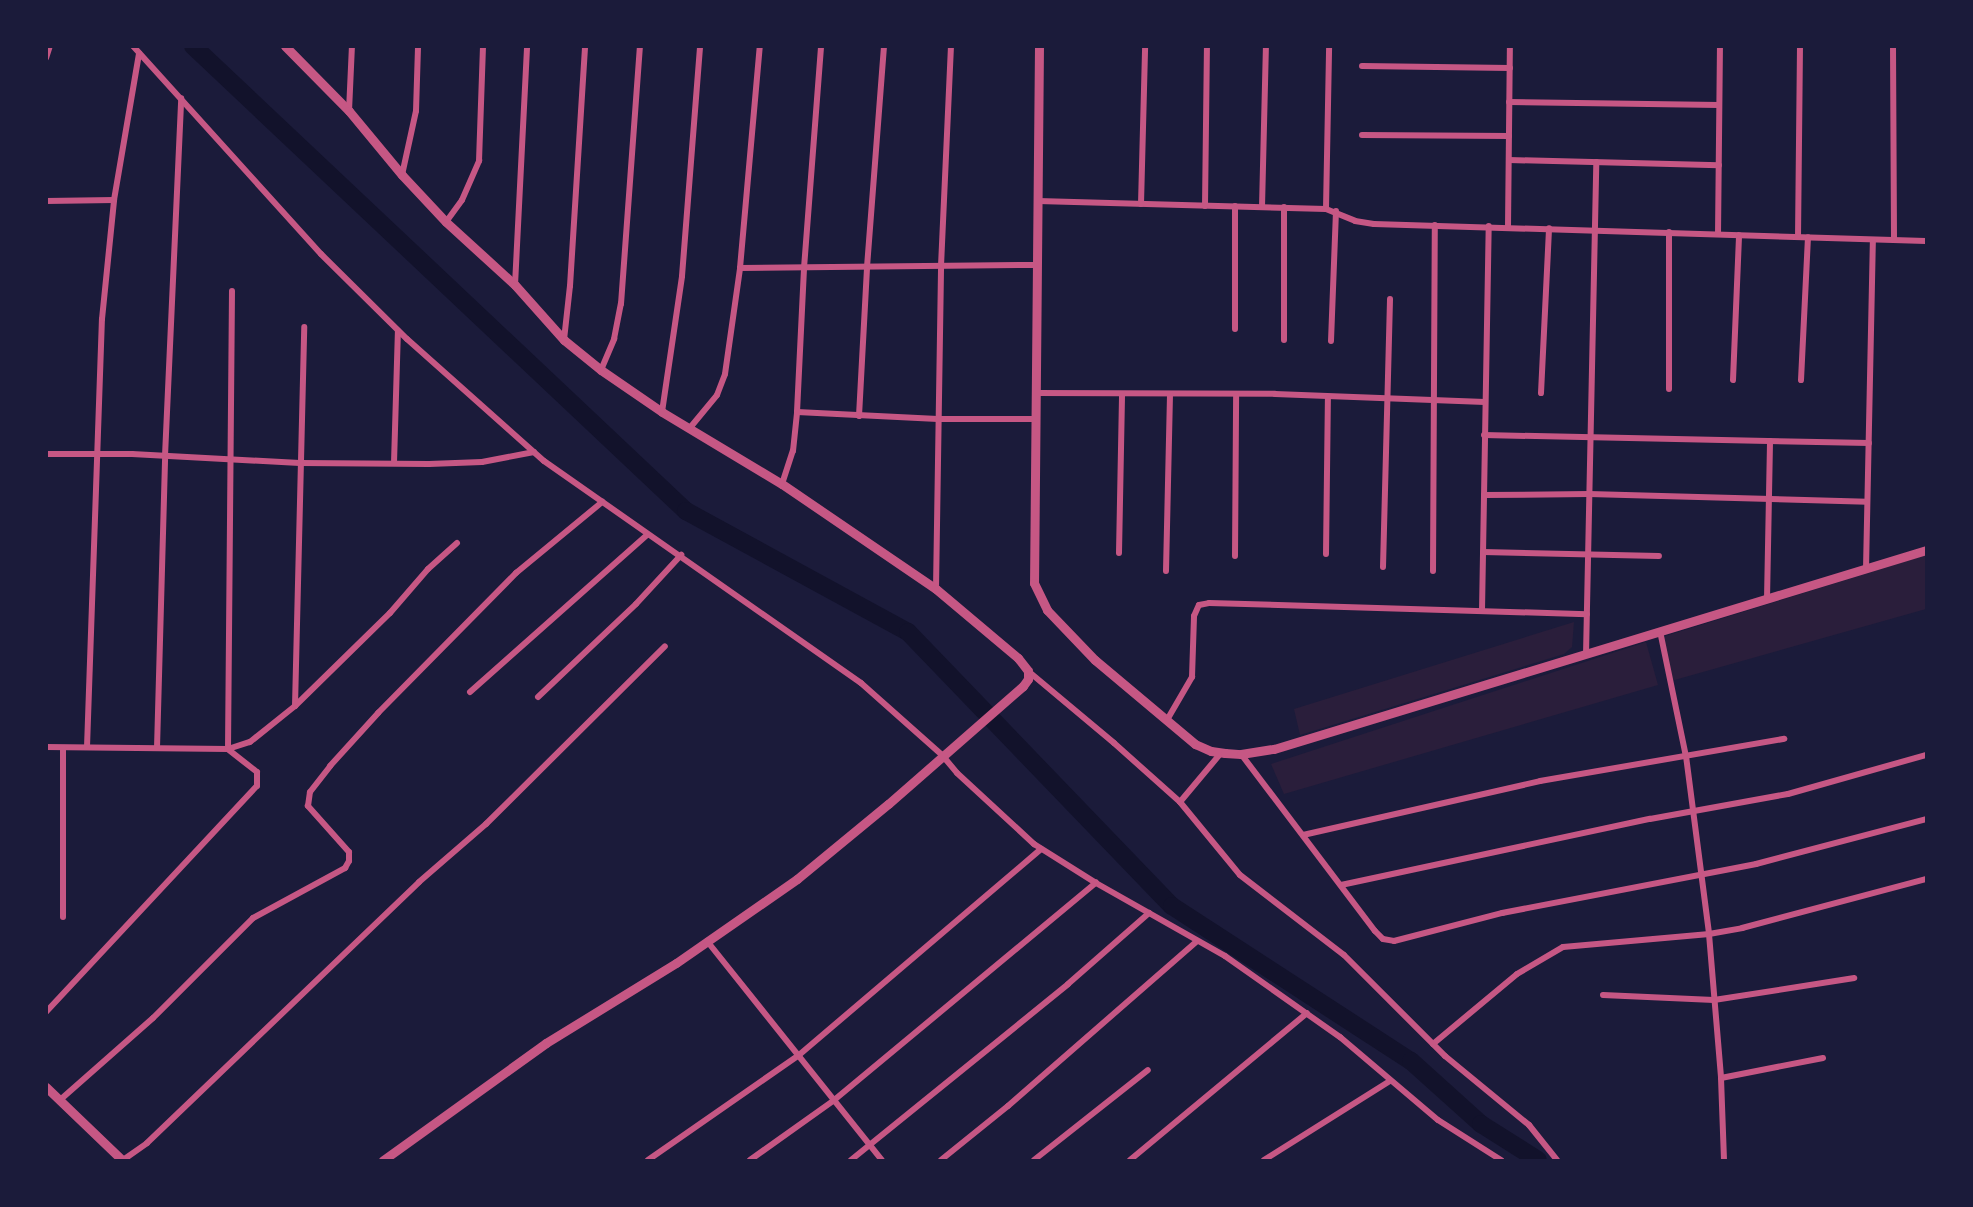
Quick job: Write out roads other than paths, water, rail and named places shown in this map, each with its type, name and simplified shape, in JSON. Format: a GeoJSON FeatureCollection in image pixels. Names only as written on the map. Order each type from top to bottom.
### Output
{"type":"FeatureCollection","features":[{"type":"Feature","properties":{"kind":"street"},"geometry":{"type":"LineString","coordinates":[[46,58],[50,46]]}},
{"type":"Feature","properties":{"kind":"street"},"geometry":{"type":"LineString","coordinates":[[133,46],[290,221],[398,331],[534,452],[861,683],[942,755],[979,795],[1041,849],[1096,884],[1197,941],[1307,1013],[1356,1050],[1438,1120],[1501,1161]]}},
{"type":"Feature","properties":{"kind":"street"},"geometry":{"type":"LineString","coordinates":[[285,46],[349,111],[402,175],[446,222],[515,285],[564,340],[662,412],[782,484],[936,589],[1018,658],[1028,671],[1180,802],[1240,875],[1344,955],[1433,1044],[1529,1125],[1557,1161]]}},
{"type":"Feature","properties":{"kind":"street"},"geometry":{"type":"LineString","coordinates":[[349,111],[352,46]]}},
{"type":"Feature","properties":{"kind":"street"},"geometry":{"type":"LineString","coordinates":[[402,175],[416,111],[418,46]]}},
{"type":"Feature","properties":{"kind":"street"},"geometry":{"type":"LineString","coordinates":[[446,222],[462,200],[479,161],[483,46]]}},
{"type":"Feature","properties":{"kind":"street"},"geometry":{"type":"LineString","coordinates":[[515,285],[527,46]]}},
{"type":"Feature","properties":{"kind":"street"},"geometry":{"type":"LineString","coordinates":[[564,340],[570,286],[585,46]]}},
{"type":"Feature","properties":{"kind":"street"},"geometry":{"type":"LineString","coordinates":[[602,370],[614,339],[621,304],[640,46]]}},
{"type":"Feature","properties":{"kind":"street"},"geometry":{"type":"LineString","coordinates":[[662,412],[682,276],[700,46]]}},
{"type":"Feature","properties":{"kind":"street"},"geometry":{"type":"LineString","coordinates":[[689,429],[711,404],[722,384],[740,268],[760,46]]}},
{"type":"Feature","properties":{"kind":"street"},"geometry":{"type":"LineString","coordinates":[[782,484],[793,451],[797,412],[804,268],[821,46]]}},
{"type":"Feature","properties":{"kind":"street"},"geometry":{"type":"LineString","coordinates":[[860,416],[867,267],[884,46]]}},
{"type":"Feature","properties":{"kind":"street"},"geometry":{"type":"LineString","coordinates":[[936,589],[941,266],[951,46]]}},
{"type":"Feature","properties":{"kind":"street"},"geometry":{"type":"LineString","coordinates":[[1039,46],[1032,572],[1039,595],[1047,610],[1095,660],[1195,744],[1221,753],[1241,754],[1274,749],[1926,550]]}},
{"type":"Feature","properties":{"kind":"street"},"geometry":{"type":"LineString","coordinates":[[1141,204],[1145,46]]}},
{"type":"Feature","properties":{"kind":"street"},"geometry":{"type":"LineString","coordinates":[[1205,206],[1208,46]]}},
{"type":"Feature","properties":{"kind":"street"},"geometry":{"type":"LineString","coordinates":[[1262,207],[1266,46]]}},
{"type":"Feature","properties":{"kind":"street"},"geometry":{"type":"LineString","coordinates":[[1326,209],[1329,46]]}},
{"type":"Feature","properties":{"kind":"street"},"geometry":{"type":"LineString","coordinates":[[1508,227],[1510,46]]}},
{"type":"Feature","properties":{"kind":"street"},"geometry":{"type":"LineString","coordinates":[[1718,234],[1720,46]]}},
{"type":"Feature","properties":{"kind":"street"},"geometry":{"type":"LineString","coordinates":[[1798,237],[1800,46]]}},
{"type":"Feature","properties":{"kind":"street"},"geometry":{"type":"LineString","coordinates":[[1893,46],[1894,240]]}},
{"type":"Feature","properties":{"kind":"street"},"geometry":{"type":"LineString","coordinates":[[87,747],[102,319],[114,200],[139,53]]}},
{"type":"Feature","properties":{"kind":"street"},"geometry":{"type":"LineString","coordinates":[[1362,66],[1510,68]]}},
{"type":"Feature","properties":{"kind":"street"},"geometry":{"type":"LineString","coordinates":[[157,748],[165,456],[181,97]]}},
{"type":"Feature","properties":{"kind":"street"},"geometry":{"type":"LineString","coordinates":[[1509,102],[1719,105]]}},
{"type":"Feature","properties":{"kind":"street"},"geometry":{"type":"LineString","coordinates":[[1362,135],[1509,136]]}},
{"type":"Feature","properties":{"kind":"street"},"geometry":{"type":"LineString","coordinates":[[1509,160],[1719,165]]}},
{"type":"Feature","properties":{"kind":"street"},"geometry":{"type":"LineString","coordinates":[[1586,655],[1596,162]]}},
{"type":"Feature","properties":{"kind":"street"},"geometry":{"type":"LineString","coordinates":[[46,201],[114,200]]}},
{"type":"Feature","properties":{"kind":"street"},"geometry":{"type":"LineString","coordinates":[[1038,201],[1326,209],[1365,223],[1926,241]]}},
{"type":"Feature","properties":{"kind":"street"},"geometry":{"type":"LineString","coordinates":[[1235,206],[1235,329]]}},
{"type":"Feature","properties":{"kind":"street"},"geometry":{"type":"LineString","coordinates":[[1284,207],[1284,340]]}},
{"type":"Feature","properties":{"kind":"street"},"geometry":{"type":"LineString","coordinates":[[1332,341],[1336,211]]}},
{"type":"Feature","properties":{"kind":"street"},"geometry":{"type":"LineString","coordinates":[[1432,571],[1435,225]]}},
{"type":"Feature","properties":{"kind":"street"},"geometry":{"type":"LineString","coordinates":[[1482,611],[1489,226]]}},
{"type":"Feature","properties":{"kind":"street"},"geometry":{"type":"LineString","coordinates":[[1541,393],[1549,228]]}},
{"type":"Feature","properties":{"kind":"street"},"geometry":{"type":"LineString","coordinates":[[1669,232],[1669,389]]}},
{"type":"Feature","properties":{"kind":"street"},"geometry":{"type":"LineString","coordinates":[[1733,380],[1739,235]]}},
{"type":"Feature","properties":{"kind":"street"},"geometry":{"type":"LineString","coordinates":[[1802,380],[1808,237]]}},
{"type":"Feature","properties":{"kind":"street"},"geometry":{"type":"LineString","coordinates":[[1866,569],[1873,240]]}},
{"type":"Feature","properties":{"kind":"street"},"geometry":{"type":"LineString","coordinates":[[740,268],[1037,265]]}},
{"type":"Feature","properties":{"kind":"street"},"geometry":{"type":"LineString","coordinates":[[228,749],[232,291]]}},
{"type":"Feature","properties":{"kind":"street"},"geometry":{"type":"LineString","coordinates":[[1383,567],[1390,299]]}},
{"type":"Feature","properties":{"kind":"street"},"geometry":{"type":"LineString","coordinates":[[295,706],[304,327]]}},
{"type":"Feature","properties":{"kind":"street"},"geometry":{"type":"LineString","coordinates":[[394,463],[398,331]]}},
{"type":"Feature","properties":{"kind":"street"},"geometry":{"type":"LineString","coordinates":[[1036,393],[1328,397],[1485,402]]}},
{"type":"Feature","properties":{"kind":"street"},"geometry":{"type":"LineString","coordinates":[[1119,553],[1122,394]]}},
{"type":"Feature","properties":{"kind":"street"},"geometry":{"type":"LineString","coordinates":[[1166,571],[1170,394]]}},
{"type":"Feature","properties":{"kind":"street"},"geometry":{"type":"LineString","coordinates":[[1235,556],[1236,396]]}},
{"type":"Feature","properties":{"kind":"street"},"geometry":{"type":"LineString","coordinates":[[1326,554],[1328,397]]}},
{"type":"Feature","properties":{"kind":"street"},"geometry":{"type":"LineString","coordinates":[[797,412],[938,419],[1035,419]]}},
{"type":"Feature","properties":{"kind":"street"},"geometry":{"type":"LineString","coordinates":[[1484,435],[1869,443]]}},
{"type":"Feature","properties":{"kind":"street"},"geometry":{"type":"LineString","coordinates":[[1767,599],[1770,441]]}},
{"type":"Feature","properties":{"kind":"street"},"geometry":{"type":"LineString","coordinates":[[46,454],[165,456],[300,463],[394,463],[482,462],[534,452]]}},
{"type":"Feature","properties":{"kind":"street"},"geometry":{"type":"LineString","coordinates":[[1484,495],[1589,494],[1867,502]]}},
{"type":"Feature","properties":{"kind":"street"},"geometry":{"type":"LineString","coordinates":[[60,1100],[153,1018],[227,941],[253,918],[345,868],[349,861],[349,852],[308,806],[310,792],[330,766],[378,713],[516,573],[602,502]]}},
{"type":"Feature","properties":{"kind":"street"},"geometry":{"type":"LineString","coordinates":[[470,692],[647,534]]}},
{"type":"Feature","properties":{"kind":"street"},"geometry":{"type":"LineString","coordinates":[[46,747],[228,749],[250,742],[295,706],[390,613],[428,569],[458,543]]}},
{"type":"Feature","properties":{"kind":"street"},"geometry":{"type":"LineString","coordinates":[[1484,552],[1659,556]]}},
{"type":"Feature","properties":{"kind":"street"},"geometry":{"type":"LineString","coordinates":[[538,698],[636,604],[681,555]]}},
{"type":"Feature","properties":{"kind":"street"},"geometry":{"type":"LineString","coordinates":[[1167,720],[1192,677],[1194,616],[1198,605],[1218,603],[1587,614]]}},
{"type":"Feature","properties":{"kind":"street"},"geometry":{"type":"LineString","coordinates":[[1660,631],[1686,756],[1709,934],[1721,1078],[1724,1161]]}},
{"type":"Feature","properties":{"kind":"street"},"geometry":{"type":"LineString","coordinates":[[46,1087],[123,1161],[147,1143],[419,882],[486,824],[665,646]]}},
{"type":"Feature","properties":{"kind":"street"},"geometry":{"type":"LineString","coordinates":[[383,1161],[546,1043],[707,941],[797,879],[888,804],[1023,686],[1028,679],[1028,671]]}},
{"type":"Feature","properties":{"kind":"street"},"geometry":{"type":"LineString","coordinates":[[1303,835],[1540,781],[1785,739]]}},
{"type":"Feature","properties":{"kind":"street"},"geometry":{"type":"LineString","coordinates":[[63,748],[63,917]]}},
{"type":"Feature","properties":{"kind":"street"},"geometry":{"type":"LineString","coordinates":[[46,1012],[257,786],[259,779],[257,772],[228,749]]}},
{"type":"Feature","properties":{"kind":"street"},"geometry":{"type":"LineString","coordinates":[[1180,802],[1221,753]]}},
{"type":"Feature","properties":{"kind":"street"},"geometry":{"type":"LineString","coordinates":[[1241,754],[1375,931],[1383,939],[1394,941],[1502,914],[1756,864],[1926,819]]}},
{"type":"Feature","properties":{"kind":"street"},"geometry":{"type":"LineString","coordinates":[[1341,885],[1693,811],[1788,794],[1926,755]]}},
{"type":"Feature","properties":{"kind":"street"},"geometry":{"type":"LineString","coordinates":[[648,1161],[799,1055],[1041,849]]}},
{"type":"Feature","properties":{"kind":"street"},"geometry":{"type":"LineString","coordinates":[[1433,1044],[1517,974],[1558,949],[1586,944],[1709,934],[1926,879]]}},
{"type":"Feature","properties":{"kind":"street"},"geometry":{"type":"LineString","coordinates":[[750,1161],[833,1101],[1096,884]]}},
{"type":"Feature","properties":{"kind":"street"},"geometry":{"type":"LineString","coordinates":[[851,1161],[1076,977],[1149,913]]}},
{"type":"Feature","properties":{"kind":"street"},"geometry":{"type":"LineString","coordinates":[[707,941],[882,1161]]}},
{"type":"Feature","properties":{"kind":"street"},"geometry":{"type":"LineString","coordinates":[[941,1161],[1008,1106],[1197,941]]}},
{"type":"Feature","properties":{"kind":"street"},"geometry":{"type":"LineString","coordinates":[[1603,995],[1714,1000],[1854,978]]}},
{"type":"Feature","properties":{"kind":"street"},"geometry":{"type":"LineString","coordinates":[[1130,1161],[1307,1013]]}},
{"type":"Feature","properties":{"kind":"street"},"geometry":{"type":"LineString","coordinates":[[1721,1078],[1823,1058]]}},
{"type":"Feature","properties":{"kind":"street"},"geometry":{"type":"LineString","coordinates":[[1034,1161],[1148,1070]]}},
{"type":"Feature","properties":{"kind":"street"},"geometry":{"type":"LineString","coordinates":[[1264,1161],[1390,1081]]}},
{"type":"Feature","properties":{"kind":"waterway"},"geometry":{"type":"LineString","coordinates":[[193,46],[686,511],[908,632],[1172,906],[1411,1061],[1481,1124],[1538,1160]]}}]}
